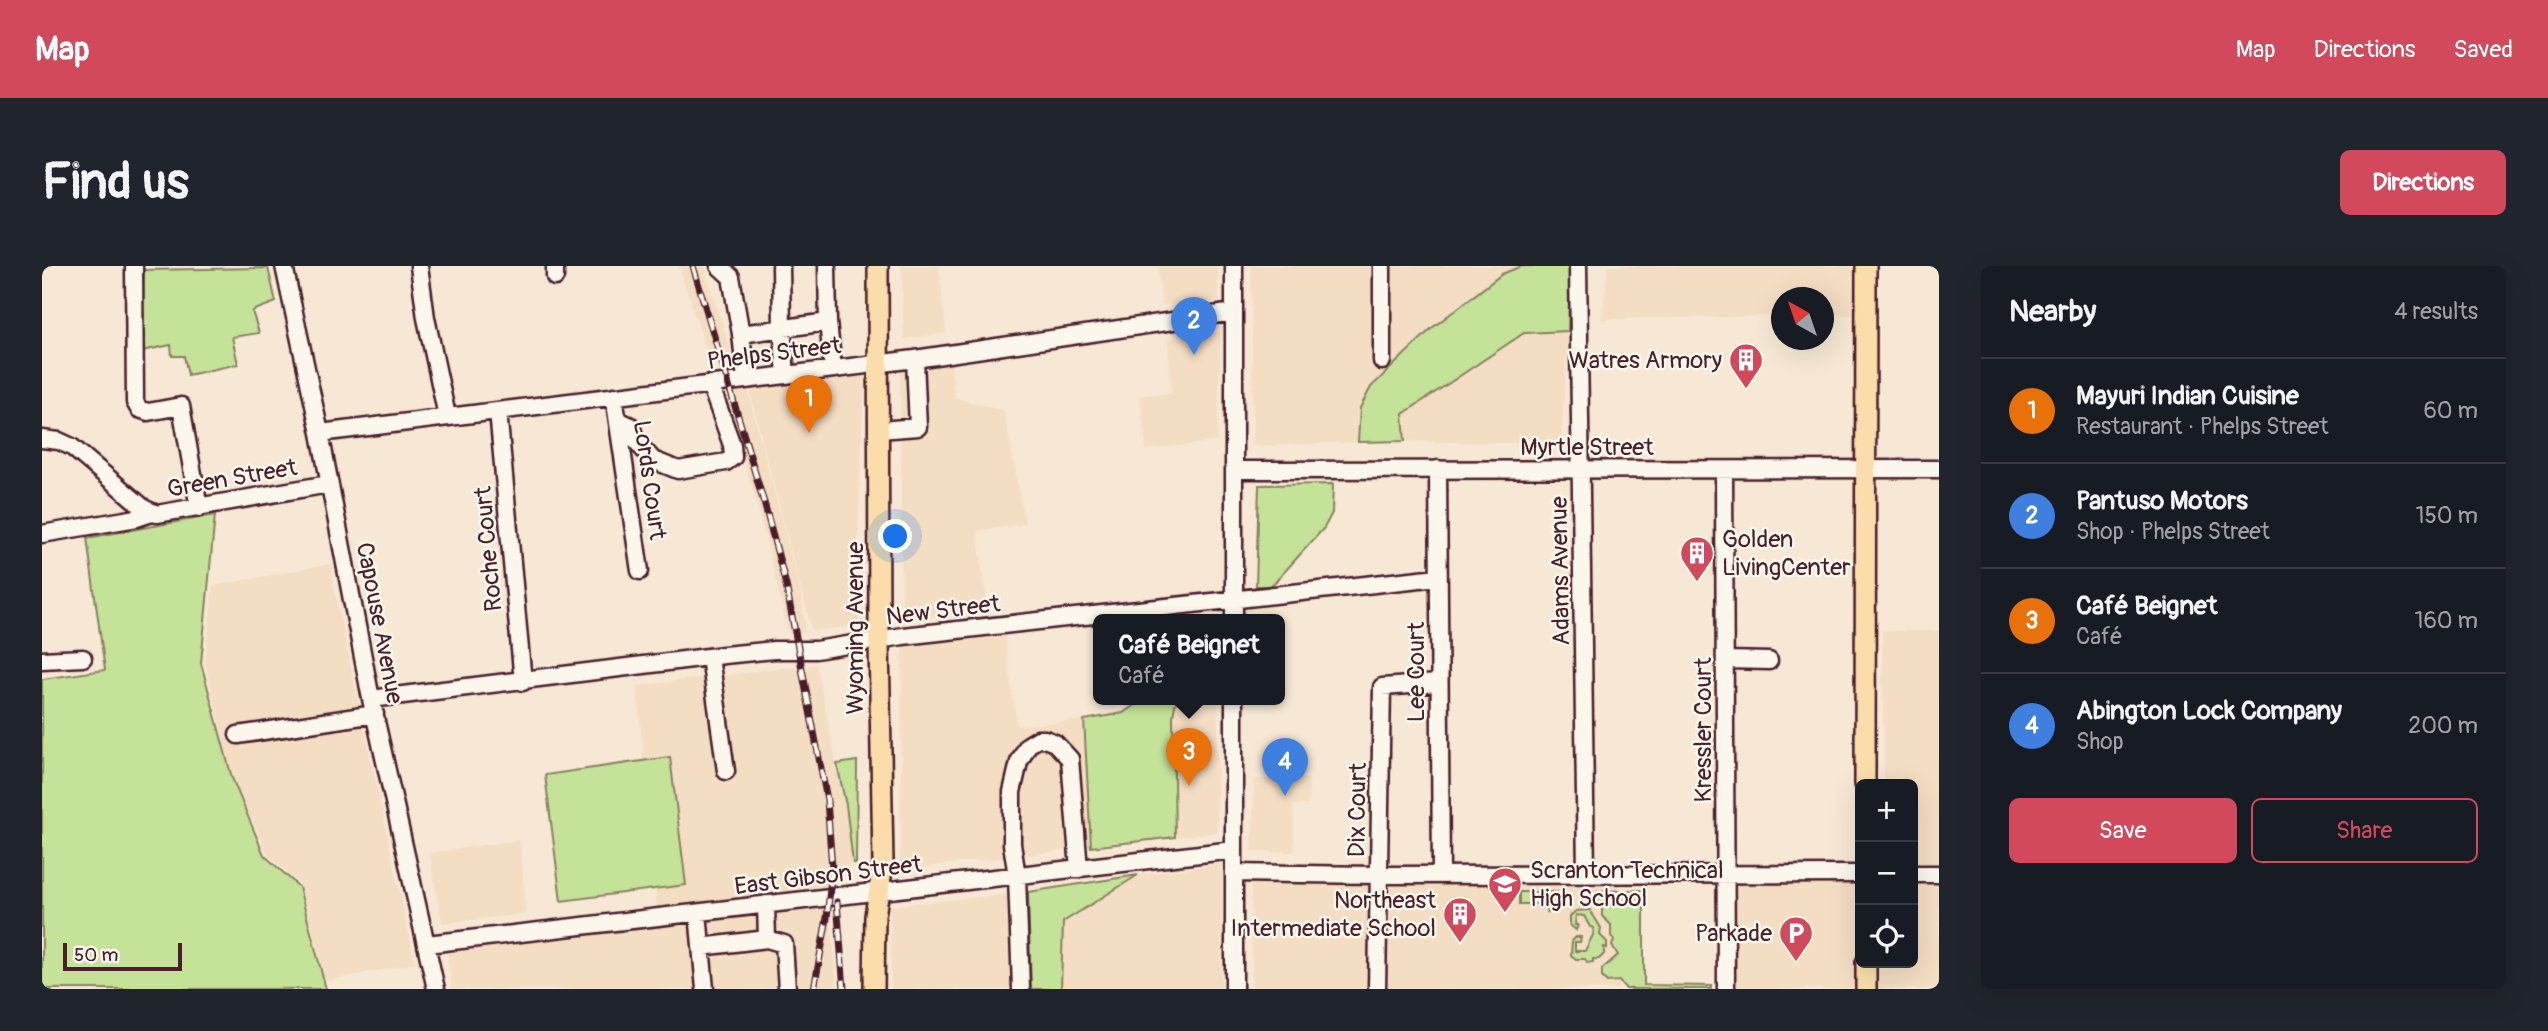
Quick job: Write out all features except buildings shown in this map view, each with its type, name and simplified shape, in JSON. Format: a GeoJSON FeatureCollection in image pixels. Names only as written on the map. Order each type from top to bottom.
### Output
{"type":"FeatureCollection","features":[{"type":"Feature","properties":{"kind":"main road","name":"Wyoming Avenue"},"geometry":{"type":"LineString","coordinates":[[874,989],[875,916],[883,864],[879,641],[878,266]]}},
{"type":"Feature","properties":{"kind":"main road"},"geometry":{"type":"LineString","coordinates":[[1866,266],[1866,779]]}},
{"type":"Feature","properties":{"kind":"main road"},"geometry":{"type":"LineString","coordinates":[[1866,968],[1866,989]]}},
{"type":"Feature","properties":{"kind":"street"},"geometry":{"type":"LineString","coordinates":[[134,266],[135,402],[139,409],[148,412],[181,407],[200,508]]}},
{"type":"Feature","properties":{"kind":"street","name":"Capouse Avenue"},"geometry":{"type":"LineString","coordinates":[[284,266],[320,433],[373,707],[436,989]]}},
{"type":"Feature","properties":{"kind":"street"},"geometry":{"type":"LineString","coordinates":[[419,266],[426,318],[447,416]]}},
{"type":"Feature","properties":{"kind":"street"},"geometry":{"type":"LineString","coordinates":[[781,266],[786,375]]}},
{"type":"Feature","properties":{"kind":"street"},"geometry":{"type":"LineString","coordinates":[[827,266],[828,322],[833,369]]}},
{"type":"Feature","properties":{"kind":"street"},"geometry":{"type":"LineString","coordinates":[[1234,266],[1234,614]]}},
{"type":"Feature","properties":{"kind":"street"},"geometry":{"type":"LineString","coordinates":[[1382,266],[1382,361]]}},
{"type":"Feature","properties":{"kind":"street","name":"Adams Avenue"},"geometry":{"type":"LineString","coordinates":[[1578,266],[1586,875]]}},
{"type":"Feature","properties":{"kind":"street"},"geometry":{"type":"LineString","coordinates":[[727,270],[741,334],[746,380]]}},
{"type":"Feature","properties":{"kind":"street","name":"Phelps Street"},"geometry":{"type":"LineString","coordinates":[[320,433],[915,359],[1234,312]]}},
{"type":"Feature","properties":{"kind":"street"},"geometry":{"type":"LineString","coordinates":[[741,334],[828,322]]}},
{"type":"Feature","properties":{"kind":"street"},"geometry":{"type":"LineString","coordinates":[[879,430],[918,427],[915,359]]}},
{"type":"Feature","properties":{"kind":"street"},"geometry":{"type":"LineString","coordinates":[[618,420],[631,426],[636,441],[653,460],[678,470],[726,462],[733,457],[732,445],[710,384]]}},
{"type":"Feature","properties":{"kind":"street","name":"Lords Court"},"geometry":{"type":"LineString","coordinates":[[614,396],[640,571]]}},
{"type":"Feature","properties":{"kind":"street","name":"Roche Court"},"geometry":{"type":"LineString","coordinates":[[498,411],[523,682]]}},
{"type":"Feature","properties":{"kind":"street","name":"Green Street"},"geometry":{"type":"LineString","coordinates":[[42,439],[59,441],[72,447],[152,513],[200,508],[329,484]]}},
{"type":"Feature","properties":{"kind":"street","name":"Lee Court"},"geometry":{"type":"LineString","coordinates":[[1438,469],[1441,874]]}},
{"type":"Feature","properties":{"kind":"street","name":"Myrtle Street"},"geometry":{"type":"LineString","coordinates":[[1234,470],[1939,469]]}},
{"type":"Feature","properties":{"kind":"street","name":"Kressler Court"},"geometry":{"type":"LineString","coordinates":[[1724,470],[1726,989]]}},
{"type":"Feature","properties":{"kind":"street"},"geometry":{"type":"LineString","coordinates":[[42,534],[152,513]]}},
{"type":"Feature","properties":{"kind":"street","name":"New Street"},"geometry":{"type":"LineString","coordinates":[[1105,614],[1438,577]]}},
{"type":"Feature","properties":{"kind":"street","name":"New Street"},"geometry":{"type":"LineString","coordinates":[[238,735],[373,707],[523,682],[710,657],[774,650],[816,650],[903,636],[1093,615]]}},
{"type":"Feature","properties":{"kind":"street"},"geometry":{"type":"LineString","coordinates":[[42,660],[83,657]]}},
{"type":"Feature","properties":{"kind":"street"},"geometry":{"type":"LineString","coordinates":[[710,657],[726,771]]}},
{"type":"Feature","properties":{"kind":"street"},"geometry":{"type":"LineString","coordinates":[[1726,660],[1769,661]]}},
{"type":"Feature","properties":{"kind":"street","name":"Dix Court"},"geometry":{"type":"LineString","coordinates":[[1377,989],[1381,688],[1438,683]]}},
{"type":"Feature","properties":{"kind":"street"},"geometry":{"type":"LineString","coordinates":[[1234,705],[1234,989]]}},
{"type":"Feature","properties":{"kind":"street"},"geometry":{"type":"LineString","coordinates":[[1021,989],[1017,876],[1012,844],[1012,792],[1018,762],[1028,745],[1038,739],[1055,743],[1070,759],[1079,869]]}},
{"type":"Feature","properties":{"kind":"street","name":"East Gibson Street"},"geometry":{"type":"LineString","coordinates":[[427,944],[1234,850]]}},
{"type":"Feature","properties":{"kind":"street"},"geometry":{"type":"LineString","coordinates":[[1234,873],[1855,874]]}},
{"type":"Feature","properties":{"kind":"street"},"geometry":{"type":"LineString","coordinates":[[1918,874],[1939,874]]}},
{"type":"Feature","properties":{"kind":"street"},"geometry":{"type":"LineString","coordinates":[[766,905],[767,939]]}},
{"type":"Feature","properties":{"kind":"street"},"geometry":{"type":"LineString","coordinates":[[698,913],[705,989]]}},
{"type":"Feature","properties":{"kind":"street"},"geometry":{"type":"LineString","coordinates":[[701,947],[767,939],[784,944],[787,989]]}},
{"type":"Feature","properties":{"kind":"shaded area"},"geometry":{"type":"Polygon","coordinates":[[[679,266],[704,266],[733,359],[711,365],[679,266]]]}},
{"type":"Feature","properties":{"kind":"shaded area"},"geometry":{"type":"Polygon","coordinates":[[[901,266],[939,266],[946,333],[904,339],[901,266]]]}},
{"type":"Feature","properties":{"kind":"shaded area"},"geometry":{"type":"Polygon","coordinates":[[[1158,266],[1218,266],[1219,301],[1162,305],[1158,266]]]}},
{"type":"Feature","properties":{"kind":"shaded area"},"geometry":{"type":"Polygon","coordinates":[[[1251,266],[1522,266],[1502,274],[1432,328],[1371,387],[1360,408],[1358,442],[1253,446],[1251,266]]]}},
{"type":"Feature","properties":{"kind":"shaded area"},"geometry":{"type":"Polygon","coordinates":[[[1608,266],[1856,266],[1857,315],[1834,315],[1834,287],[1771,287],[1771,316],[1602,319],[1608,266]]]}},
{"type":"Feature","properties":{"kind":"shaded area"},"geometry":{"type":"Polygon","coordinates":[[[1568,331],[1561,444],[1405,441],[1403,414],[1524,333],[1568,331]]]}},
{"type":"Feature","properties":{"kind":"shaded area"},"geometry":{"type":"Polygon","coordinates":[[[1221,332],[1217,441],[1146,450],[1140,396],[1171,393],[1168,339],[1221,332]]]}},
{"type":"Feature","properties":{"kind":"shaded area"},"geometry":{"type":"Polygon","coordinates":[[[951,365],[955,398],[1004,411],[1025,524],[977,531],[988,610],[902,619],[900,370],[951,365]]]}},
{"type":"Feature","properties":{"kind":"shaded area"},"geometry":{"type":"Polygon","coordinates":[[[864,376],[858,539],[859,625],[812,631],[749,389],[864,376]]]}},
{"type":"Feature","properties":{"kind":"shaded area"},"geometry":{"type":"Polygon","coordinates":[[[747,389],[800,590],[806,632],[789,635],[758,507],[723,395],[747,389]]]}},
{"type":"Feature","properties":{"kind":"shaded area"},"geometry":{"type":"Polygon","coordinates":[[[331,564],[335,594],[415,963],[326,981],[301,885],[268,855],[233,778],[205,663],[213,586],[331,564]]]}},
{"type":"Feature","properties":{"kind":"shaded area"},"geometry":{"type":"Polygon","coordinates":[[[1004,631],[1017,726],[1084,720],[1091,847],[900,870],[902,642],[1004,631]]]}},
{"type":"Feature","properties":{"kind":"shaded area"},"geometry":{"type":"Polygon","coordinates":[[[1882,631],[1939,631],[1939,989],[1735,989],[1735,879],[1855,881],[1855,968],[1918,968],[1918,779],[1884,779],[1882,631]]]}},
{"type":"Feature","properties":{"kind":"shaded area"},"geometry":{"type":"Polygon","coordinates":[[[816,664],[845,805],[853,863],[827,875],[837,989],[452,989],[447,953],[659,927],[637,686],[816,664]]]}},
{"type":"Feature","properties":{"kind":"shaded area"},"geometry":{"type":"Polygon","coordinates":[[[1175,705],[1218,705],[1217,832],[1175,837],[1175,705]]]}},
{"type":"Feature","properties":{"kind":"shaded area"},"geometry":{"type":"Polygon","coordinates":[[[1254,779],[1309,779],[1308,805],[1293,805],[1294,852],[1252,851],[1254,779]]]}},
{"type":"Feature","properties":{"kind":"shaded area"},"geometry":{"type":"Polygon","coordinates":[[[520,840],[526,914],[442,923],[429,853],[520,840]]]}},
{"type":"Feature","properties":{"kind":"shaded area"},"geometry":{"type":"Polygon","coordinates":[[[1222,864],[1221,989],[1061,989],[1063,922],[1138,875],[1222,864]]]}},
{"type":"Feature","properties":{"kind":"shaded area"},"geometry":{"type":"Polygon","coordinates":[[[1619,881],[1619,989],[1381,989],[1384,882],[1619,881]]]}},
{"type":"Feature","properties":{"kind":"shaded area"},"geometry":{"type":"Polygon","coordinates":[[[1375,882],[1374,989],[1252,989],[1251,884],[1375,882]]]}},
{"type":"Feature","properties":{"kind":"shaded area"},"geometry":{"type":"Polygon","coordinates":[[[1028,892],[1031,989],[891,989],[890,906],[1028,892]]]}},
{"type":"Feature","properties":{"kind":"green space"},"geometry":{"type":"Polygon","coordinates":[[[1522,266],[1570,266],[1568,331],[1524,333],[1403,414],[1405,441],[1358,442],[1360,408],[1371,387],[1432,328],[1502,274],[1522,266]]]}},
{"type":"Feature","properties":{"kind":"green space"},"geometry":{"type":"Polygon","coordinates":[[[268,268],[276,302],[252,311],[259,333],[232,337],[238,364],[188,375],[184,356],[172,356],[171,345],[142,351],[144,270],[268,268]]]}},
{"type":"Feature","properties":{"kind":"green space"},"geometry":{"type":"Polygon","coordinates":[[[1333,484],[1332,513],[1324,528],[1270,586],[1256,586],[1259,485],[1333,484]]]}},
{"type":"Feature","properties":{"kind":"green space"},"geometry":{"type":"Polygon","coordinates":[[[215,515],[201,663],[232,778],[264,855],[299,887],[326,989],[42,989],[42,679],[105,670],[87,538],[215,515]]]}},
{"type":"Feature","properties":{"kind":"green space"},"geometry":{"type":"Polygon","coordinates":[[[1135,705],[1175,705],[1175,837],[1091,847],[1084,720],[1123,713],[1135,705]]]}},
{"type":"Feature","properties":{"kind":"green space"},"geometry":{"type":"Polygon","coordinates":[[[670,757],[686,885],[561,901],[545,775],[670,757]]]}},
{"type":"Feature","properties":{"kind":"green space"},"geometry":{"type":"Polygon","coordinates":[[[857,761],[856,863],[853,863],[846,805],[837,764],[857,761]]]}},
{"type":"Feature","properties":{"kind":"green space"},"geometry":{"type":"Polygon","coordinates":[[[1138,875],[1063,922],[1061,989],[1031,989],[1028,892],[1138,875]]]}},
{"type":"Feature","properties":{"kind":"green space"},"geometry":{"type":"Polygon","coordinates":[[[1644,890],[1644,985],[1711,986],[1711,989],[1626,989],[1619,981],[1607,982],[1602,977],[1602,969],[1618,955],[1612,946],[1614,940],[1611,936],[1611,925],[1602,916],[1602,908],[1596,902],[1597,891],[1644,890]]]}},
{"type":"Feature","properties":{"kind":"green space"},"geometry":{"type":"Polygon","coordinates":[[[1519,892],[1557,892],[1557,912],[1547,912],[1546,904],[1519,904],[1519,892]]]}},
{"type":"Feature","properties":{"kind":"green space"},"geometry":{"type":"Polygon","coordinates":[[[1590,910],[1601,928],[1600,935],[1607,942],[1607,948],[1604,947],[1604,954],[1599,959],[1588,963],[1585,959],[1576,959],[1571,955],[1572,941],[1581,937],[1580,942],[1575,942],[1575,951],[1585,951],[1594,928],[1590,927],[1584,916],[1576,915],[1576,930],[1570,925],[1570,916],[1576,911],[1590,910]]]}},
{"type":"Feature","properties":{"kind":"railway"},"geometry":{"type":"LineString","coordinates":[[693,266],[786,585],[827,800],[832,868],[827,918],[814,989]]}},
{"type":"Feature","properties":{"kind":"railway"},"geometry":{"type":"LineString","coordinates":[[837,902],[844,989]]}},
{"type":"Feature","properties":{"kind":"place","name":"Pantuso Motors"},"geometry":{"type":"Point","coordinates":[1194,355]}},
{"type":"Feature","properties":{"kind":"place","name":"Watres Armory"},"geometry":{"type":"Point","coordinates":[1746,390]}},
{"type":"Feature","properties":{"kind":"place","name":"Mayuri Indian Cuisine"},"geometry":{"type":"Point","coordinates":[809,433]}},
{"type":"Feature","properties":{"kind":"place","name":"Golden LivingCenter"},"geometry":{"type":"Point","coordinates":[1697,583]}},
{"type":"Feature","properties":{"kind":"place","name":"Café Beignet"},"geometry":{"type":"Point","coordinates":[1189,786]}},
{"type":"Feature","properties":{"kind":"place","name":"Abington Lock Company"},"geometry":{"type":"Point","coordinates":[1285,796]}},
{"type":"Feature","properties":{"kind":"place","name":"Scranton Technical High School"},"geometry":{"type":"Point","coordinates":[1505,914]}},
{"type":"Feature","properties":{"kind":"place","name":"Northeast Intermediate School"},"geometry":{"type":"Point","coordinates":[1460,944]}},
{"type":"Feature","properties":{"kind":"place","name":"Parkade"},"geometry":{"type":"Point","coordinates":[1796,963]}}]}
